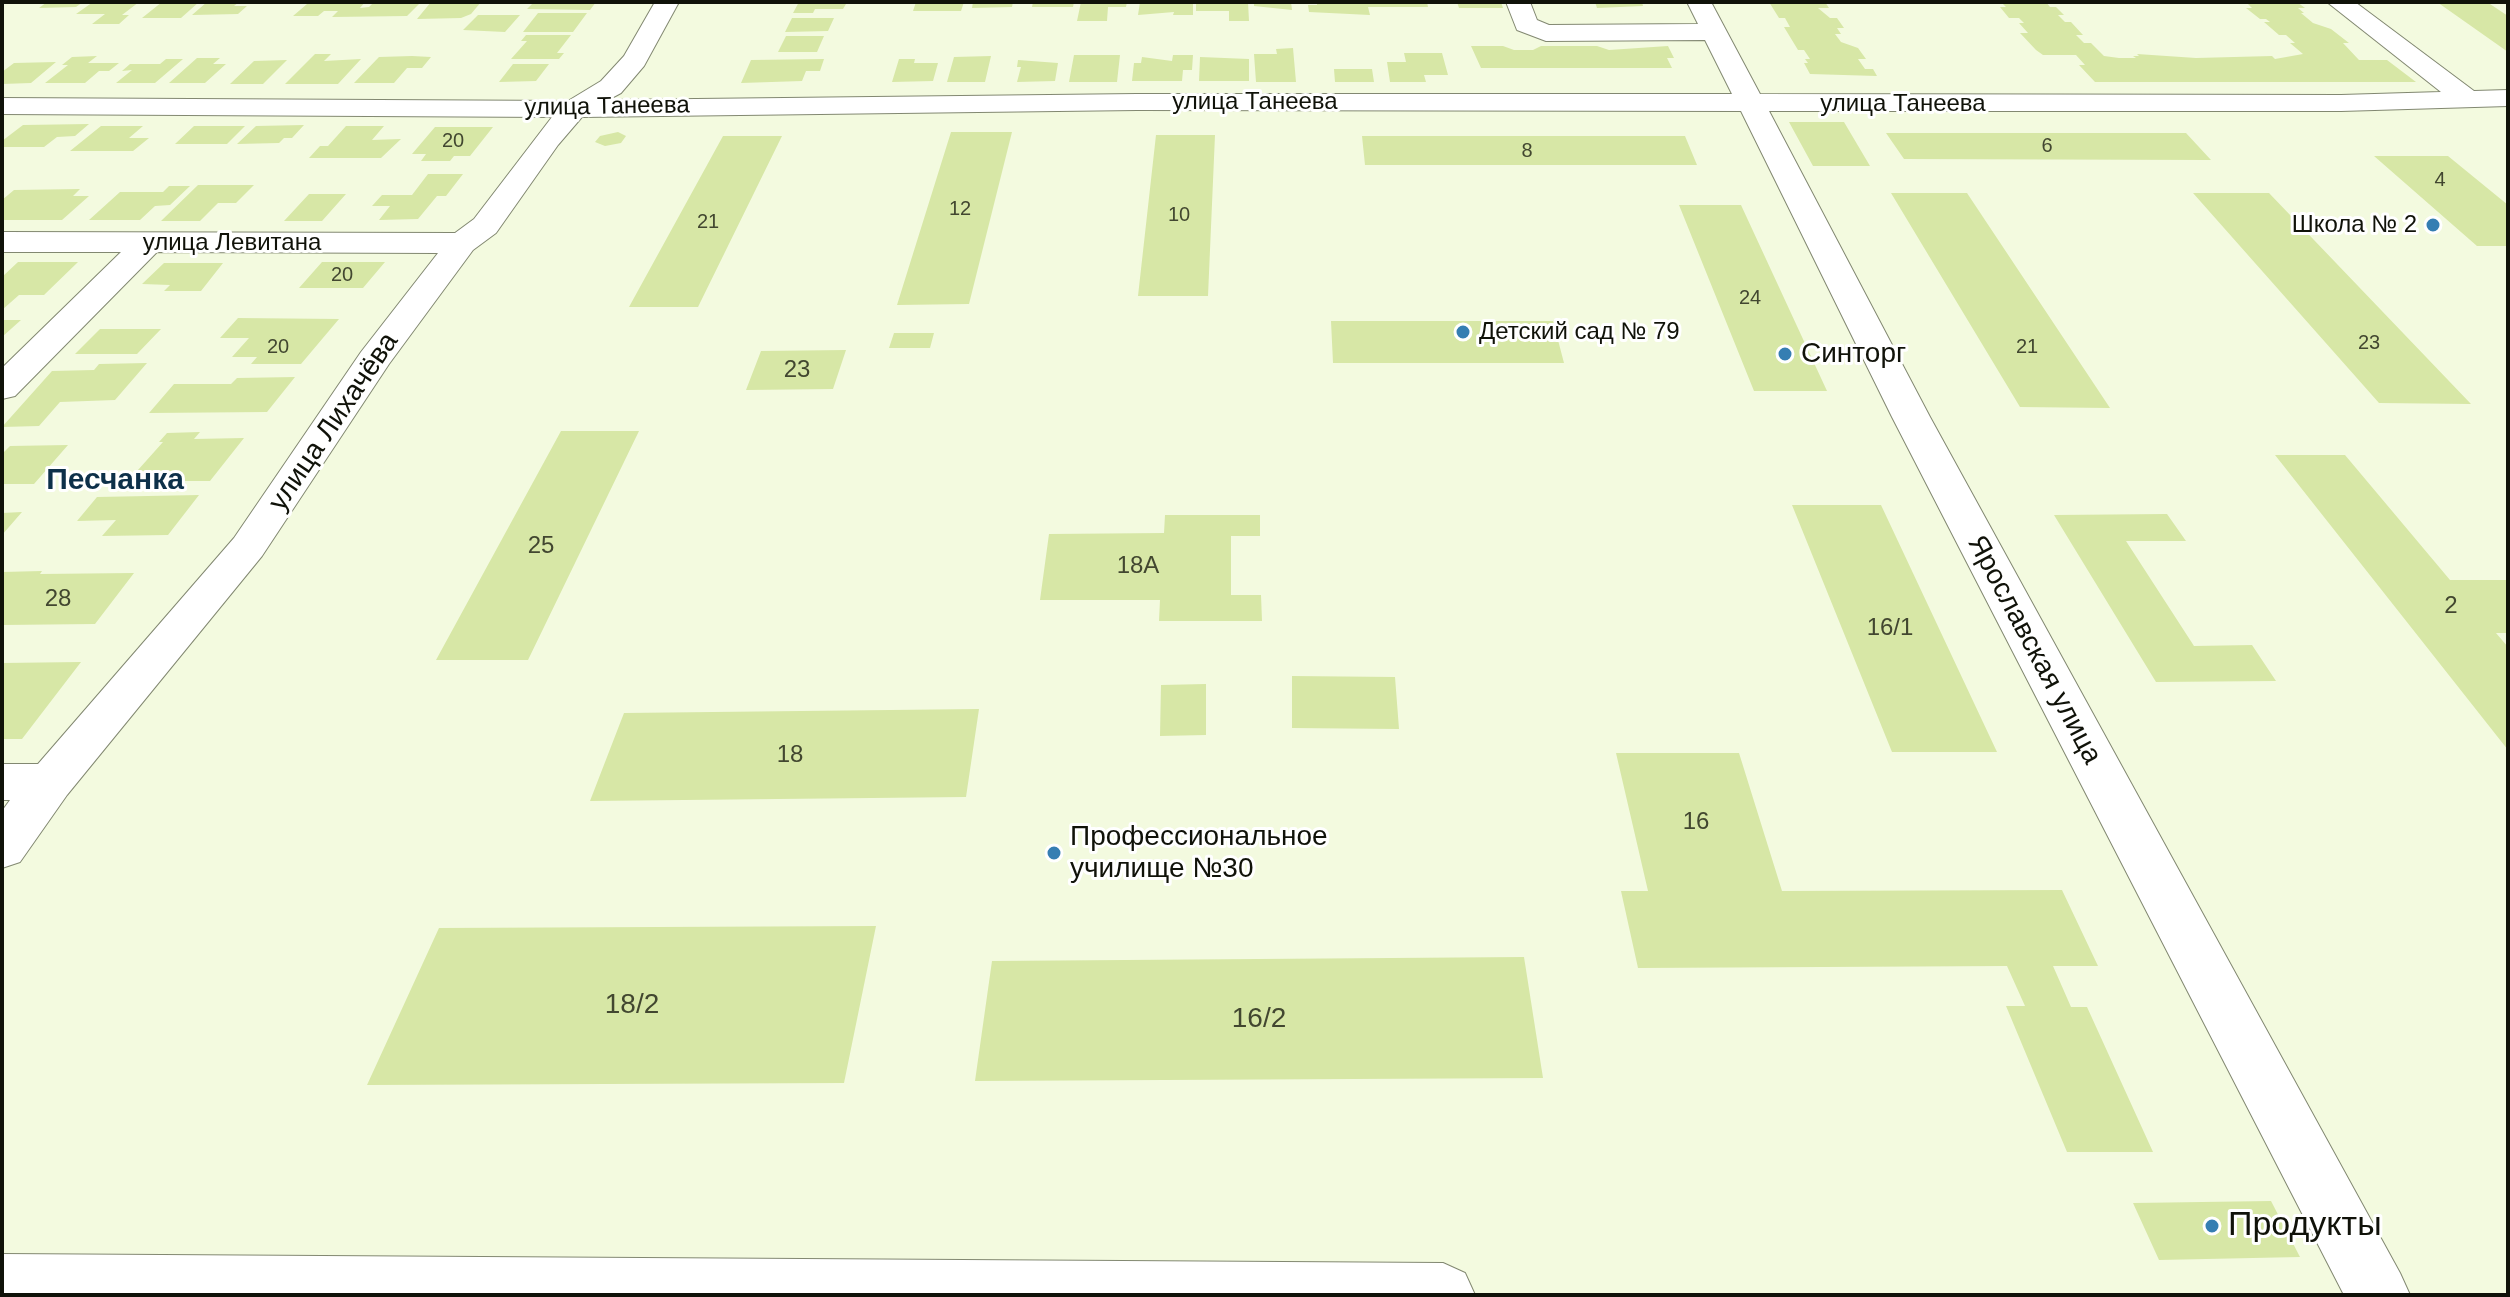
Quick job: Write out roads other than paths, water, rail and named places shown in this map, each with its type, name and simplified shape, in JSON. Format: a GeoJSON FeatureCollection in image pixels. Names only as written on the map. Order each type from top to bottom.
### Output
{"type":"FeatureCollection","features":[{"type":"Feature","properties":{"kind":"street","name":"улица Лихачёва"},"geometry":{"type":"LineString","coordinates":[[2,848],[50,782],[248,547],[374,360],[462,243],[485,226],[548,139],[574,109],[611,87],[635,60],[667,2]]}},
{"type":"Feature","properties":{"kind":"street"},"geometry":{"type":"LineString","coordinates":[[1518,2],[1526,25],[1546,33],[1714,32]]}},
{"type":"Feature","properties":{"kind":"street","name":"Ярославская улица"},"geometry":{"type":"LineString","coordinates":[[1699,2],[1911,417],[2378,1295]]}},
{"type":"Feature","properties":{"kind":"street"},"geometry":{"type":"LineString","coordinates":[[2339,2],[2465,97]]}},
{"type":"Feature","properties":{"kind":"street","name":"улица Танеева"},"geometry":{"type":"LineString","coordinates":[[5,107],[574,109],[1137,102],[2341,103],[2508,98]]}},
{"type":"Feature","properties":{"kind":"street","name":"улица Левитана"},"geometry":{"type":"LineString","coordinates":[[2,242],[462,243]]}},
{"type":"Feature","properties":{"kind":"street"},"geometry":{"type":"LineString","coordinates":[[2,388],[147,244]]}},
{"type":"Feature","properties":{"kind":"street"},"geometry":{"type":"LineString","coordinates":[[2,782],[50,782]]}},
{"type":"Feature","properties":{"kind":"street"},"geometry":{"type":"LineString","coordinates":[[29,1289],[1443,1295]]}},
{"type":"Feature","properties":{"kind":"place","name":"Школа № 2"},"geometry":{"type":"Point","coordinates":[2433,225]}},
{"type":"Feature","properties":{"kind":"place","name":"Детский сад № 79"},"geometry":{"type":"Point","coordinates":[1463,332]}},
{"type":"Feature","properties":{"kind":"place","name":"Синторг"},"geometry":{"type":"Point","coordinates":[1785,354]}},
{"type":"Feature","properties":{"kind":"place","name":"Профессиональное училище №30"},"geometry":{"type":"Point","coordinates":[1054,853]}},
{"type":"Feature","properties":{"kind":"place","name":"Продукты"},"geometry":{"type":"Point","coordinates":[2212,1226]}},
{"type":"Feature","properties":{"kind":"district","name":"Песчанка"},"geometry":{"type":"Point","coordinates":[115,481]}}]}
